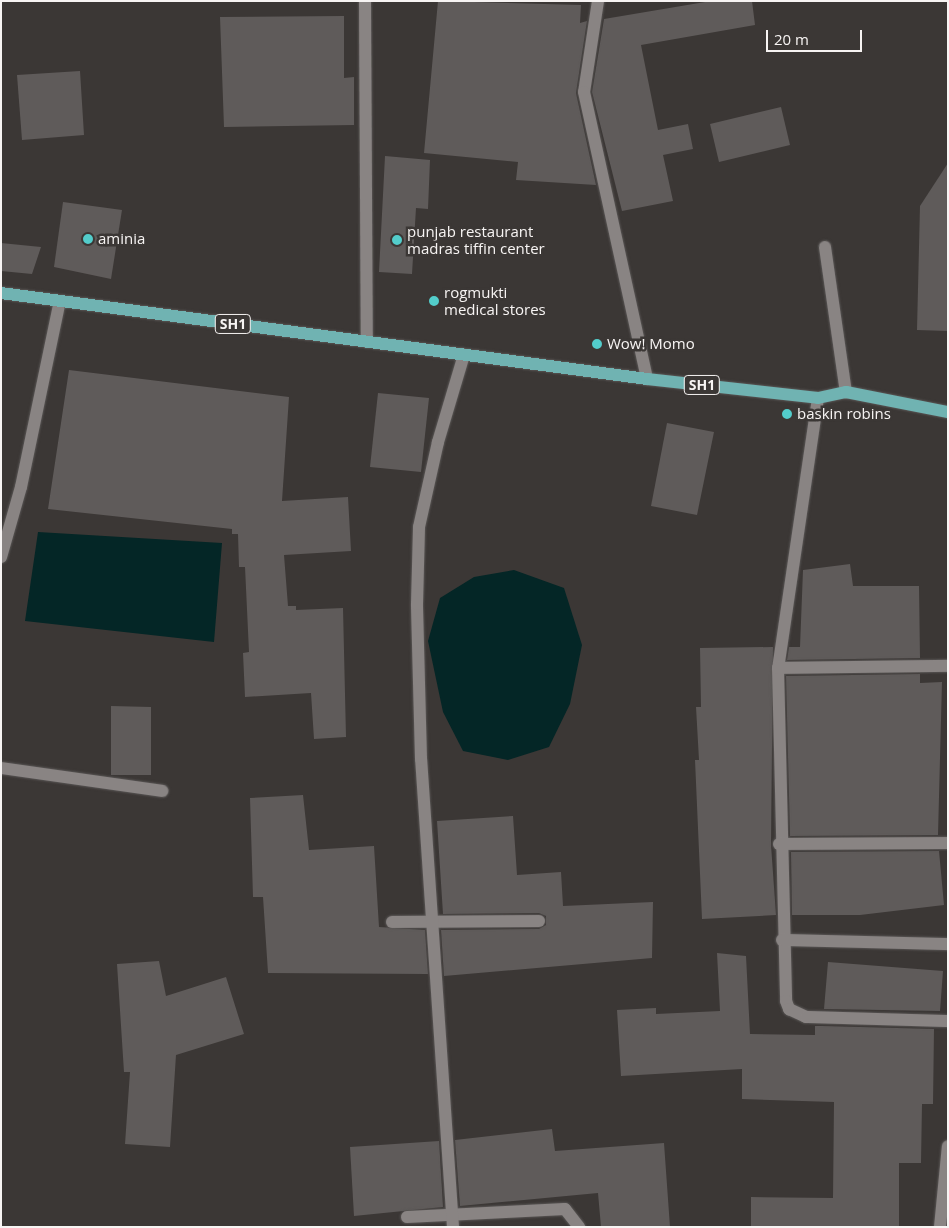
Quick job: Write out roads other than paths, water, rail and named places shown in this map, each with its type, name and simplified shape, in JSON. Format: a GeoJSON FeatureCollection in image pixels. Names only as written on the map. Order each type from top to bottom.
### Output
{"type":"FeatureCollection","features":[{"type":"Feature","properties":{"kind":"main road","name":"SH1"},"geometry":{"type":"LineString","coordinates":[[1,293],[647,379],[818,398],[846,392],[944,408]]}},
{"type":"Feature","properties":{"kind":"street"},"geometry":{"type":"LineString","coordinates":[[365,1],[367,342]]}},
{"type":"Feature","properties":{"kind":"street"},"geometry":{"type":"LineString","coordinates":[[598,1],[584,92],[647,379]]}},
{"type":"Feature","properties":{"kind":"street"},"geometry":{"type":"LineString","coordinates":[[825,247],[846,392]]}},
{"type":"Feature","properties":{"kind":"street"},"geometry":{"type":"LineString","coordinates":[[1,557],[21,487],[60,301]]}},
{"type":"Feature","properties":{"kind":"street"},"geometry":{"type":"LineString","coordinates":[[452,1221],[421,759],[419,527],[438,442],[464,355]]}},
{"type":"Feature","properties":{"kind":"street"},"geometry":{"type":"LineString","coordinates":[[818,398],[778,668],[778,844],[786,1001],[794,1013],[806,1017],[948,1022]]}},
{"type":"Feature","properties":{"kind":"street"},"geometry":{"type":"LineString","coordinates":[[778,668],[948,666]]}},
{"type":"Feature","properties":{"kind":"street"},"geometry":{"type":"LineString","coordinates":[[1,768],[162,790]]}},
{"type":"Feature","properties":{"kind":"street"},"geometry":{"type":"LineString","coordinates":[[778,844],[948,843]]}},
{"type":"Feature","properties":{"kind":"street"},"geometry":{"type":"LineString","coordinates":[[392,922],[432,920],[539,921]]}},
{"type":"Feature","properties":{"kind":"street"},"geometry":{"type":"LineString","coordinates":[[782,940],[948,944]]}},
{"type":"Feature","properties":{"kind":"street"},"geometry":{"type":"LineString","coordinates":[[940,1227],[948,1146]]}},
{"type":"Feature","properties":{"kind":"street"},"geometry":{"type":"LineString","coordinates":[[407,1217],[452,1221],[565,1209],[579,1227]]}},
{"type":"Feature","properties":{"kind":"water"},"geometry":{"type":"Polygon","coordinates":[[[38,532],[222,543],[214,642],[25,621],[38,532]]]}},
{"type":"Feature","properties":{"kind":"water"},"geometry":{"type":"Polygon","coordinates":[[[514,570],[564,588],[582,645],[570,704],[549,747],[508,760],[463,751],[443,712],[428,641],[440,598],[474,577],[514,570]]]}},
{"type":"Feature","properties":{"kind":"place","name":"aminia"},"geometry":{"type":"Point","coordinates":[88,239]}},
{"type":"Feature","properties":{"kind":"place","name":"punjab restaurant madras tiffin center"},"geometry":{"type":"Point","coordinates":[397,240]}},
{"type":"Feature","properties":{"kind":"place","name":"rogmukti medical stores"},"geometry":{"type":"Point","coordinates":[434,301]}},
{"type":"Feature","properties":{"kind":"place","name":"Wow! Momo"},"geometry":{"type":"Point","coordinates":[597,344]}},
{"type":"Feature","properties":{"kind":"place","name":"baskin robins"},"geometry":{"type":"Point","coordinates":[787,414]}}]}
